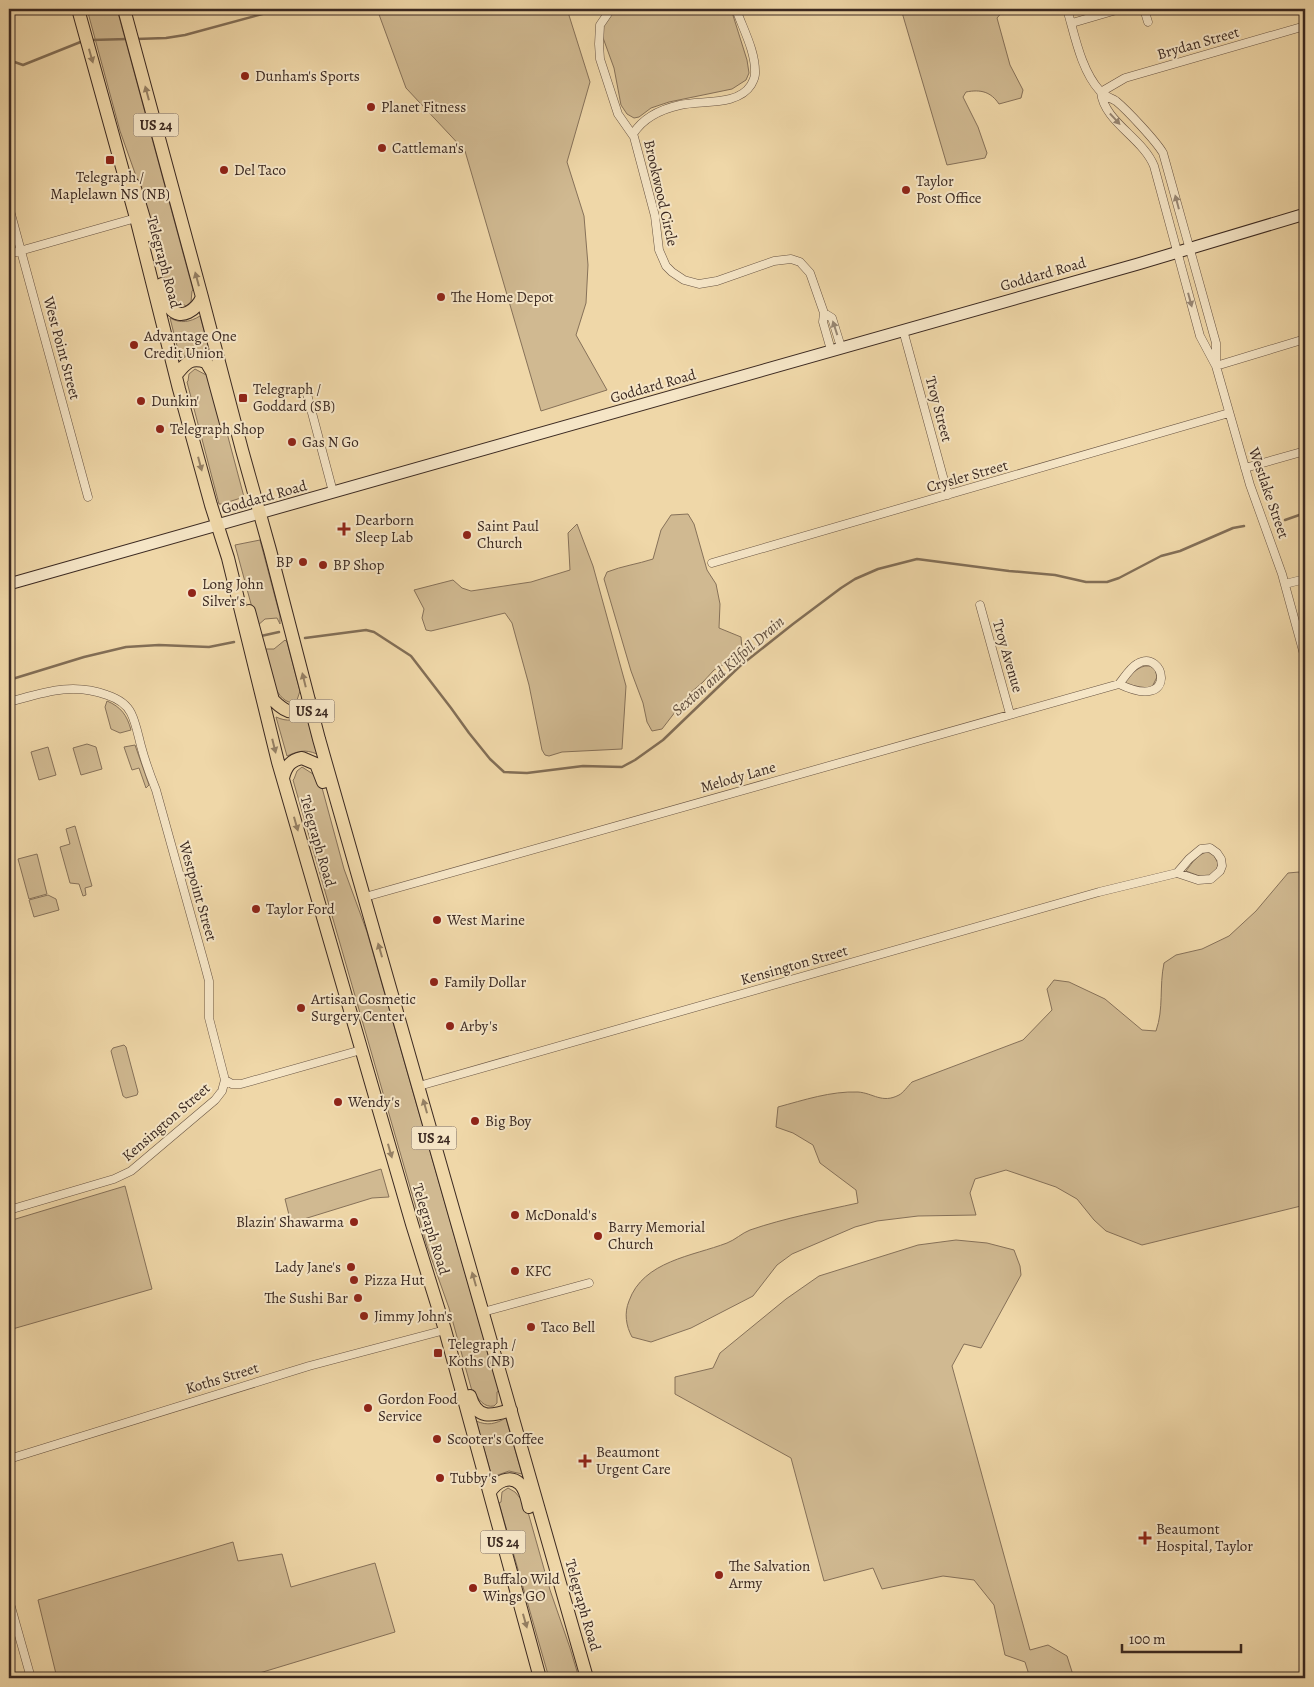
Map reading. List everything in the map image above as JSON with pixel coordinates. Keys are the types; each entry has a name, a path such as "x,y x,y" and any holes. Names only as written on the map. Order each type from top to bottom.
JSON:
{"main road":[{"name":"Telegraph Road","path":"78,9 225,551 283,778 361,1050 445,1330 540,1678"},
{"name":"Telegraph Road","path":"124,9 309,700 587,1678"},
{"path":"121,164 134,184 141,204 169,307 174,312 184,314 193,310 202,297"},
{"name":"Goddard Road","path":"9,584 1190,249 1305,214"},
{"path":"176,374 188,362 193,360 206,362 212,372 241,476 253,488"},
{"path":"225,551 235,558 273,700 282,709 289,712 304,706 309,700"},
{"path":"283,778 287,766 297,759 302,758 316,764 321,773 350,874 370,918"},
{"path":"424,1261 436,1279 472,1403 477,1411 487,1416 511,1410"},
{"path":"490,1492 497,1483 507,1480 519,1482 524,1489 552,1584 557,1597 568,1614"}],"street":[{"name":"Brookwood Circle","path":"611,9 600,25 598,44 600,59 618,114 633,134 655,216 659,250 666,266 684,280 699,284 717,281 774,261 791,259 797,261 807,268 824,313 823,322 836,349"},
{"name":"Brookwood Circle","path":"633,134 638,127 658,112 680,105 729,99 747,91 755,76 754,58 736,9"},
{"path":"1068,9 1080,54 1089,74 1101,92 1117,102 1163,153 1190,249"},
{"path":"1072,23 1120,9"},
{"path":"1144,9 1148,22"},
{"name":"Brydan Street","path":"1101,92 1125,78 1305,26"},
{"path":"1101,92 1102,103 1151,159 1178,252"},
{"name":"West Point Street","path":"9,207 88,497"},
{"path":"9,254 136,218"},
{"name":"Westlake Street","path":"1190,249 1216,343 1216,366"},
{"name":"Westlake Street","path":"1178,252 1200,336 1216,366 1245,468 1285,584 1305,658"},
{"name":"Troy Street","path":"903,330 948,495"},
{"path":"1216,366 1305,340"},
{"path":"307,394 333,492"},
{"name":"Crysler Street","path":"712,563 1229,413"},
{"path":"1245,468 1305,451"},
{"path":"1285,584 1305,579"},
{"name":"Troy Avenue","path":"980,605 1010,714"},
{"path":"1148,661 1154,663 1159,669 1161,680 1160,685 1156,689 1141,692 1133,691 1119,684 1138,664 1148,661"},
{"name":"Melody Lane","path":"365,897 1119,684"},
{"name":"Westpoint Street","path":"9,702 52,690 72,688 91,690 109,695 122,703 130,712 146,766 156,790 209,981 209,1018 225,1080"},
{"name":"Kensington Street","path":"419,1086 1099,892 1177,873 1198,880 1211,879 1220,871 1222,866 1221,859 1210,848 1201,849 1189,858 1177,873"},
{"name":"Kensington Street","path":"9,1210 131,1171 216,1100 222,1091 225,1080 232,1084 241,1084 361,1050"},
{"path":"484,1312 590,1283"},
{"name":"Koths Street","path":"9,1458 309,1366 445,1330"},
{"path":"9,1600 31,1678"},
{"path":"9,1635 18,1632"}],"shaded area":[{"path":"87,9 117,9 193,290 191,302 186,306 174,299 167,289 141,190 120,131"},
{"path":"377,9 567,9 590,82 567,162 584,216 588,265 586,303 576,335 607,390 541,411 465,151 406,88"},
{"path":"629,9 731,9 747,60 749,73 746,80 732,89 669,102 651,108 639,117 634,118 627,114 621,105 614,68 602,35 603,27 610,15"},
{"path":"901,9 1005,9 997,18 1010,65 1023,90 1021,98 999,104 989,94 981,91 966,92 963,97 978,127 987,153 985,158 947,165"},
{"path":"200,316 211,356 195,353 180,358 170,318 185,322"},
{"path":"195,369 208,376 215,388 244,497 222,504 219,504 187,382 189,374"},
{"path":"688,514 694,524 707,570 716,584 720,604 719,628 741,637 742,649 726,663 714,670 689,694 662,729 652,731 647,722 643,703 631,671 604,579 607,572 653,559 661,530 671,515"},
{"path":"577,524 593,566 626,686 622,749 562,752 549,756 545,755 542,750 529,685 512,623 505,613 431,631 426,630 422,618 424,609 414,590 453,580 462,588 471,591 531,582 570,570 568,533"},
{"path":"260,540 280,616 280,624 277,618 265,619 257,626 235,545"},
{"path":"285,640 300,691 297,700 293,703 286,701 280,696 272,680 263,646 266,649 274,649"},
{"path":"1145,666 1155,669 1157,677 1152,687 1142,689 1125,684 1125,681 1134,672"},
{"path":"107,701 123,712 131,730 120,733 111,729 105,707"},
{"path":"306,714 317,754 302,751 287,756 276,717 291,720"},
{"path":"87,744 96,747 102,769 81,775 73,748"},
{"path":"135,745 149,785 146,788 139,768 132,770 124,747"},
{"path":"48,747 56,775 39,780 31,752"},
{"path":"302,767 313,774 321,784 344,869 367,932 499,1391 497,1392 497,1403 494,1406 484,1404 472,1391 449,1308 427,1246 293,780 297,771"},
{"path":"75,826 92,886 85,888 86,895 83,896 79,884 70,883 60,847 70,844 66,829"},
{"path":"1208,852 1213,854 1218,863 1217,870 1209,877 1202,877 1186,871 1198,856"},
{"path":"37,854 47,894 29,899 18,859"},
{"path":"1299,872 1305,897 1305,1205 1142,1245 1106,1231 1094,1220 1077,1199 1056,1187 1006,1170 975,1179 970,1193 976,1215 918,1216 877,1221 855,1227 792,1254 777,1265 753,1296 691,1328 651,1342 632,1337 626,1319 629,1301 645,1277 657,1268 727,1243 750,1230 790,1218 858,1203 856,1190 820,1163 813,1145 793,1133 776,1127 778,1107 818,1096 848,1092 858,1092 883,1098 893,1097 901,1094 912,1082 1023,1040 1052,1010 1047,989 1054,980 1069,982 1105,999 1142,1030 1156,1031 1160,1014 1164,963 1176,955 1202,949 1229,936 1256,911 1288,873"},
{"path":"48,895 56,899 59,910 34,917 29,900"},
{"path":"124,1045 138,1092 137,1095 126,1098 123,1096 111,1051 113,1048"},
{"path":"381,1169 389,1197 372,1198 291,1223 285,1199"},
{"path":"125,1186 152,1289 9,1330 9,1221"},
{"path":"956,1240 987,1243 1014,1250 1020,1266 1021,1275 981,1348 964,1344 952,1366 1030,1650 1048,1645 1067,1656 1074,1678 1030,1678 1025,1662 1005,1655 994,1605 974,1580 943,1576 882,1589 873,1568 824,1581 791,1458 675,1394 675,1377 713,1368 720,1353 786,1299 819,1276 918,1245"},
{"path":"506,1418 522,1474 509,1471 492,1477 476,1421 491,1424"},
{"path":"508,1488 515,1492 526,1505 550,1590 579,1678 549,1678 499,1503 501,1502 502,1492"},
{"path":"233,1542 238,1561 282,1554 291,1587 375,1563 395,1632 243,1678 57,1678 38,1600"}],"waterway":[{"path":"136,39 185,35 281,9"},
{"path":"91,40 128,39"},
{"path":"9,60 23,65 83,41"},
{"name":"Sexton and Kilfoil Drain","path":"1285,520 1305,513"},
{"name":"Sexton and Kilfoil Drain","path":"305,638 366,630 374,632 411,656 469,733 490,759 504,772 527,773 583,766 622,767 663,740 740,666 793,624 841,588 855,579 878,569 917,559 1055,575 1086,582 1107,582 1119,578 1161,556 1180,551 1233,528 1244,526"},
{"name":"Sexton and Kilfoil Drain","path":"261,636 279,632"},
{"name":"Sexton and Kilfoil Drain","path":"9,680 84,657 126,647 159,645 209,647 234,642"}],"place":[{"name":"Dunham's Sports","path":"245,76"},
{"name":"Planet Fitness","path":"371,107"},
{"name":"Cattleman's","path":"382,148"},
{"name":"Telegraph / Maplelawn NS (NB)","path":"110,160"},
{"name":"Del Taco","path":"224,170"},
{"name":"Taylor Post Office","path":"906,190"},
{"name":"The Home Depot","path":"441,297"},
{"name":"Advantage One Credit Union","path":"134,345"},
{"name":"Telegraph / Goddard (SB)","path":"243,398"},
{"name":"Dunkin'","path":"141,401"},
{"name":"Telegraph Shop","path":"160,429"},
{"name":"Gas N Go","path":"292,442"},
{"name":"Dearborn Sleep Lab","path":"344,529"},
{"name":"Saint Paul Church","path":"467,535"},
{"name":"BP","path":"303,562"},
{"name":"BP Shop","path":"323,565"},
{"name":"Long John Silver's","path":"192,593"},
{"name":"Taylor Ford","path":"256,909"},
{"name":"West Marine","path":"437,920"},
{"name":"Family Dollar","path":"434,982"},
{"name":"Artisan Cosmetic Surgery Center","path":"301,1008"},
{"name":"Arby's","path":"450,1026"},
{"name":"Wendy's","path":"338,1102"},
{"name":"Big Boy","path":"475,1121"},
{"name":"McDonald's","path":"515,1215"},
{"name":"Blazin' Shawarma","path":"354,1222"},
{"name":"Barry Memorial Church","path":"598,1236"},
{"name":"Lady Jane's","path":"351,1267"},
{"name":"KFC","path":"515,1271"},
{"name":"Pizza Hut","path":"354,1280"},
{"name":"The Sushi Bar","path":"358,1298"},
{"name":"Jimmy John's","path":"364,1316"},
{"name":"Taco Bell","path":"531,1327"},
{"name":"Telegraph / Koths (NB)","path":"438,1353"},
{"name":"Gordon Food Service","path":"368,1408"},
{"name":"Scooter's Coffee","path":"437,1439"},
{"name":"Beaumont Urgent Care","path":"585,1461"},
{"name":"Tubby's","path":"440,1478"},
{"name":"Beaumont Hospital, Taylor","path":"1145,1538"},
{"name":"The Salvation Army","path":"719,1575"},
{"name":"Buffalo Wild Wings GO","path":"473,1588"}]}
